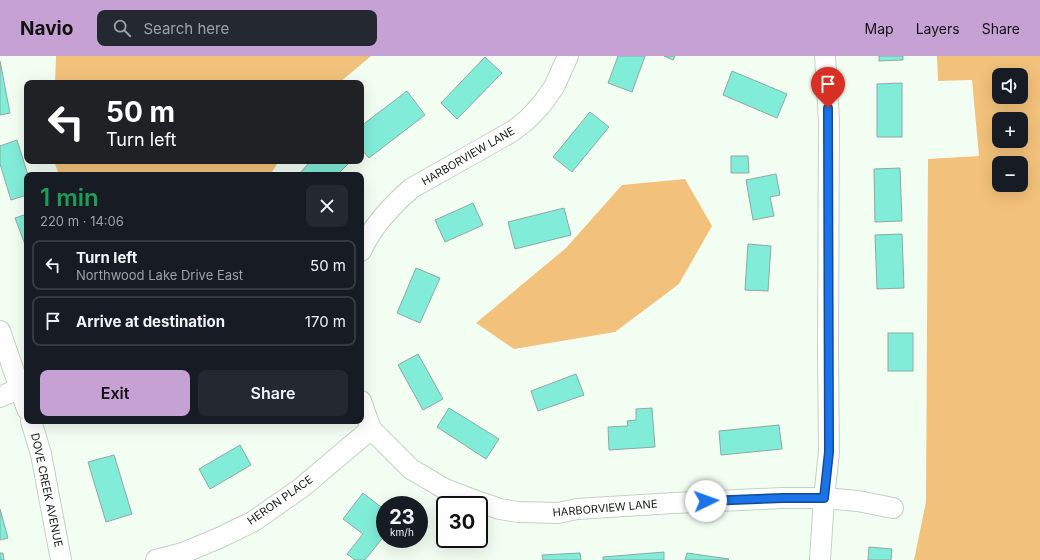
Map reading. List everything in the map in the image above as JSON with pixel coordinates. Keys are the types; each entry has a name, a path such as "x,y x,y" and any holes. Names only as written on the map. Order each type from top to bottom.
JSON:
{"street":[{"name":"HARBORVIEW LANE","path":"364,245 385,214 412,188 513,131 528,119 554,88 568,56"},
{"path":"820,560 829,452 829,121 825,56"},
{"path":"0,331 24,400"},
{"path":"0,397 20,388"},
{"name":"HARBORVIEW LANE","path":"364,409 371,429 411,469 445,489 500,509 519,512 558,513 577,509 682,502 783,498 824,498 858,501 893,508"},
{"name":"DOVE CREEK AVENUE","path":"32,424 41,454 61,560"},
{"name":"HERON PLACE","path":"156,560 183,553 254,521 301,488 371,429"}],"shaded area":[{"path":"56,56 371,56 343,80 55,80"},
{"path":"937,56 1040,56 1040,560 914,560 926,502 928,159 979,156 972,80 938,81"},
{"path":"55,164 277,164 272,172 58,172"},
{"path":"685,179 712,226 679,284 615,332 514,349 476,323 566,248 622,185"}],"building":[{"path":"618,56 645,56 632,92 608,83"},
{"path":"664,56 675,56 673,60"},
{"path":"879,56 903,56 903,60 879,61"},
{"path":"485,57 502,73 457,119 441,103"},
{"path":"0,61 10,113 0,115"},
{"path":"732,71 787,94 777,118 723,95"},
{"path":"902,83 902,137 877,137 877,84"},
{"path":"407,91 425,115 369,158 364,152 364,124"},
{"path":"590,112 609,127 572,172 553,157"},
{"path":"17,140 27,172 24,172 24,196 11,200 0,164 0,146"},
{"path":"731,156 748,156 749,173 731,173"},
{"path":"308,164 348,164 340,172 301,172"},
{"path":"900,168 902,221 875,222 874,169"},
{"path":"776,174 780,195 770,197 774,216 753,220 746,180"},
{"path":"473,203 483,225 445,242 435,220"},
{"path":"564,208 571,235 515,249 508,222"},
{"path":"24,215 24,242 15,218"},
{"path":"902,234 904,288 877,289 875,235"},
{"path":"748,244 771,246 768,291 745,290"},
{"path":"416,268 440,278 420,323 397,313"},
{"path":"888,333 913,333 913,371 888,371"},
{"path":"418,354 443,399 423,410 398,365"},
{"path":"576,374 584,395 538,411 531,391"},
{"path":"449,408 499,439 486,459 437,427"},
{"path":"652,408 655,447 609,450 608,427 628,426 627,421 636,420 636,409"},
{"path":"779,425 782,449 721,455 719,431"},
{"path":"240,445 251,465 210,489 199,469"},
{"path":"114,455 132,514 106,522 88,462"},
{"path":"363,493 376,503 376,546 365,560 355,560 347,554 363,534 343,519"},
{"path":"0,509 8,538 0,540"},
{"path":"869,547 892,549 891,560 868,560"},
{"path":"664,552 664,560 603,560 603,557"},
{"path":"0,553 3,553 4,560 0,560"},
{"path":"580,553 581,560 543,560 542,555"},
{"path":"687,553 729,559 685,560"}],"route":[{"path":"706,501 824,498 829,452 828,108"}]}
